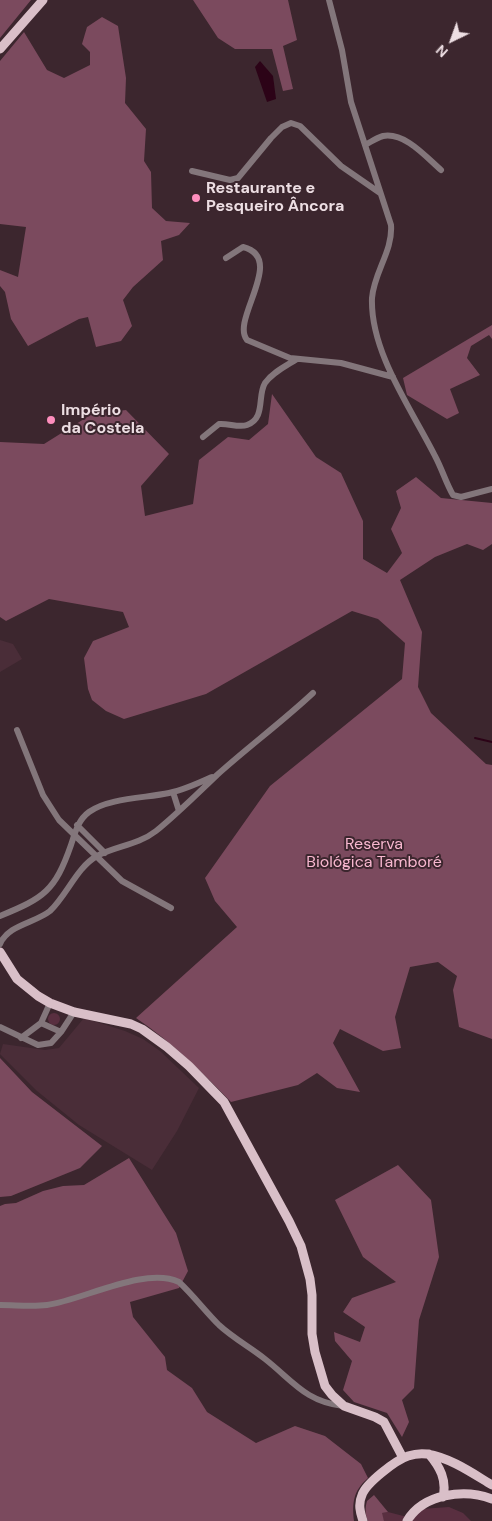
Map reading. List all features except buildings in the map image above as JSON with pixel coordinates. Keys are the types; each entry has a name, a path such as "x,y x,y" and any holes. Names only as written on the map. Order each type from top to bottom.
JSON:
{"main road":[{"path":"0,49 43,0"},
{"path":"0,952 17,980 38,996 50,1003 74,1012 130,1024 142,1029 189,1066 224,1102 289,1221 300,1246 310,1279 312,1334 320,1372 326,1386 332,1395 344,1406 384,1422 403,1458"},
{"path":"363,1521 360,1510 362,1493 375,1479 403,1458 416,1454 429,1454 439,1458 465,1469 492,1485"},
{"path":"429,1454 440,1469 445,1481 443,1497"},
{"path":"407,1521 422,1504 443,1497 473,1494 492,1499"}],"street":[{"path":"330,0 342,50 348,89 380,194 390,219 389,245 373,289 373,317 384,357 436,457 453,495 462,497 492,489"},
{"path":"192,171 230,180 238,178 277,133 287,124 291,123 300,126 341,166 380,194"},
{"path":"365,145 381,136 398,137 441,170"},
{"path":"226,258 243,247 250,250 259,262 259,276 244,322 244,337 285,357 297,360 340,363 393,377"},
{"path":"203,437 220,424 242,426 253,421 260,410 264,384 276,372 297,360"},
{"path":"0,944 9,933 48,912 63,897 84,867 97,856 142,840 157,830 218,774 294,712 312,694"},
{"path":"17,730 43,795 59,820 122,881 171,908"},
{"path":"0,916 27,905 50,889 65,863 78,825 87,813 104,804 173,792 218,774"},
{"path":"173,792 179,811"},
{"path":"78,825 105,853"},
{"path":"21,1038 41,1022 50,1003"},
{"path":"0,1027 38,1045 45,1045 54,1041 74,1012"},
{"path":"41,1022 61,1032"},
{"path":"0,1305 47,1305 118,1284 162,1277 170,1278 183,1286 231,1336 264,1359 305,1394 328,1405 344,1406"}],"shaded area":[{"path":"260,61 273,76 276,99 267,102 255,67"},
{"path":"0,640 13,644 22,659 0,672"},
{"path":"52,1013 56,1013 60,1019 56,1025 52,1025 48,1021 48,1017"},
{"path":"84,1018 125,1031 143,1039 160,1051 199,1088 177,1131 152,1170 79,1125 37,1091 0,1054 3,1044 45,1050 59,1048"},
{"path":"449,1507 463,1513 471,1521 384,1521 381,1513 388,1512 411,1518 421,1509"}],"green space":[{"path":"0,0 31,0 0,38"},
{"path":"193,0 288,0 297,40 283,46 293,89 283,91 272,49 235,49 218,38"},
{"path":"102,17 118,26 126,78 125,103 146,129 144,161 151,172 152,208 166,221 190,223 179,235 161,241 163,260 133,287 123,300 132,326 121,341 96,347 88,317 79,319 28,346 11,319 5,292 0,286 0,270 18,277 26,227 0,224 0,61 24,32 47,70 64,78 90,65 90,52 82,44 87,27"},
{"path":"492,325 492,339 489,335 471,346 467,358 480,375 450,389 459,413 447,419 407,395 403,378"},
{"name":"Reserva Biológica Tamboré","path":"272,394 316,457 341,473 363,521 363,559 387,573 402,553 391,529 401,508 396,491 416,477 441,498 492,503 492,544 483,550 467,544 435,557 400,580 422,632 418,687 431,713 486,764 492,765 492,1039 459,1027 453,990 457,976 438,962 410,967 395,1017 401,1048 383,1051 340,1029 333,1043 360,1092 337,1088 317,1073 298,1085 231,1102 186,1057 136,1018 237,927 215,901 205,878 270,786 402,679 405,643 378,619 352,611 206,694 124,719 106,711 92,700 88,689 84,658 93,641 129,627 123,612 49,599 6,621 0,617 0,442 44,444 92,414 126,410 169,454 141,486 145,516 193,504 199,460 228,437 249,440 268,424"},
{"path":"0,1058 32,1092 102,1146 80,1168 11,1196 0,1197"},
{"path":"129,1158 176,1233 188,1271 179,1288 130,1302 133,1317 165,1357 167,1370 192,1388 207,1412 256,1443 295,1426 325,1436 361,1464 368,1478 356,1493 353,1509 354,1521 0,1521 0,1206 16,1203 43,1191 63,1186 84,1185"},
{"path":"398,1165 431,1200 439,1257 419,1320 414,1388 402,1400 409,1422 402,1437 387,1413 354,1402 343,1390 352,1361 335,1341 334,1332 360,1342 365,1327 343,1312 352,1298 396,1282 363,1257 335,1200"},
{"path":"374,1495 388,1512 382,1513 384,1521 368,1521 366,1504"}],"waterway":[{"path":"475,738 492,742"}],"place":[{"name":"Restaurante e Pesqueiro Âncora","path":"196,198"},
{"name":"Império da Costela","path":"51,420"}]}
